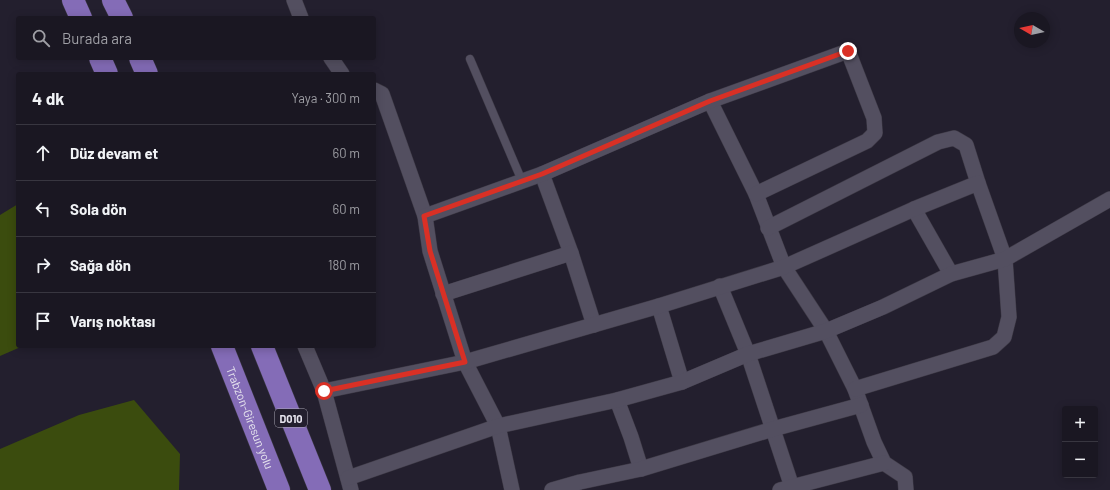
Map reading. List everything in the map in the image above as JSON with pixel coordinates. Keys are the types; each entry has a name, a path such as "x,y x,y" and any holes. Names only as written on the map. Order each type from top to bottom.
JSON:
{"highway":[{"path":"73,0 80,16"},
{"path":"113,0 121,16"},
{"path":"101,60 106,72"},
{"path":"141,60 146,72"},
{"name":"Trabzon-Giresun yolu","path":"223,348 279,490"},
{"name":"D010","path":"263,348 320,490"}],"street":[{"path":"294,0 300,16"},
{"path":"424,216 542,174 710,101 848,51 874,118 875,133 867,141 756,194"},
{"path":"332,60 341,72"},
{"path":"376,91 382,94 424,216 430,251 465,362 498,426 512,490"},
{"path":"710,101 756,194 784,267 826,331 855,389 874,442 884,463 905,477 906,490"},
{"path":"768,228 938,142 954,138 966,145 1005,259 1009,317 1004,337 993,347 855,389"},
{"path":"542,174 571,253 594,325"},
{"path":"324,391 465,362 659,306 784,267 914,209 978,183"},
{"path":"307,348 324,391 350,484 498,426 617,400 682,382 748,354 826,331 882,307 950,274 1005,259 1110,199"},
{"path":"914,209 950,274"},
{"path":"443,294 571,253"},
{"path":"720,286 748,354 773,429 789,489 884,463"},
{"path":"659,306 682,382"},
{"path":"617,400 641,469"},
{"path":"552,490 580,482 641,469 773,429 862,405"}],"lane":[{"path":"470,58 522,181"}],"shaded area":[{"path":"16,205 16,348 18,348 0,356 0,215"},
{"path":"134,400 180,454 179,490 0,490 0,449 79,415"}],"route":[{"path":"324,391 465,362 430,251 424,216 542,174 710,101 848,51"}]}
